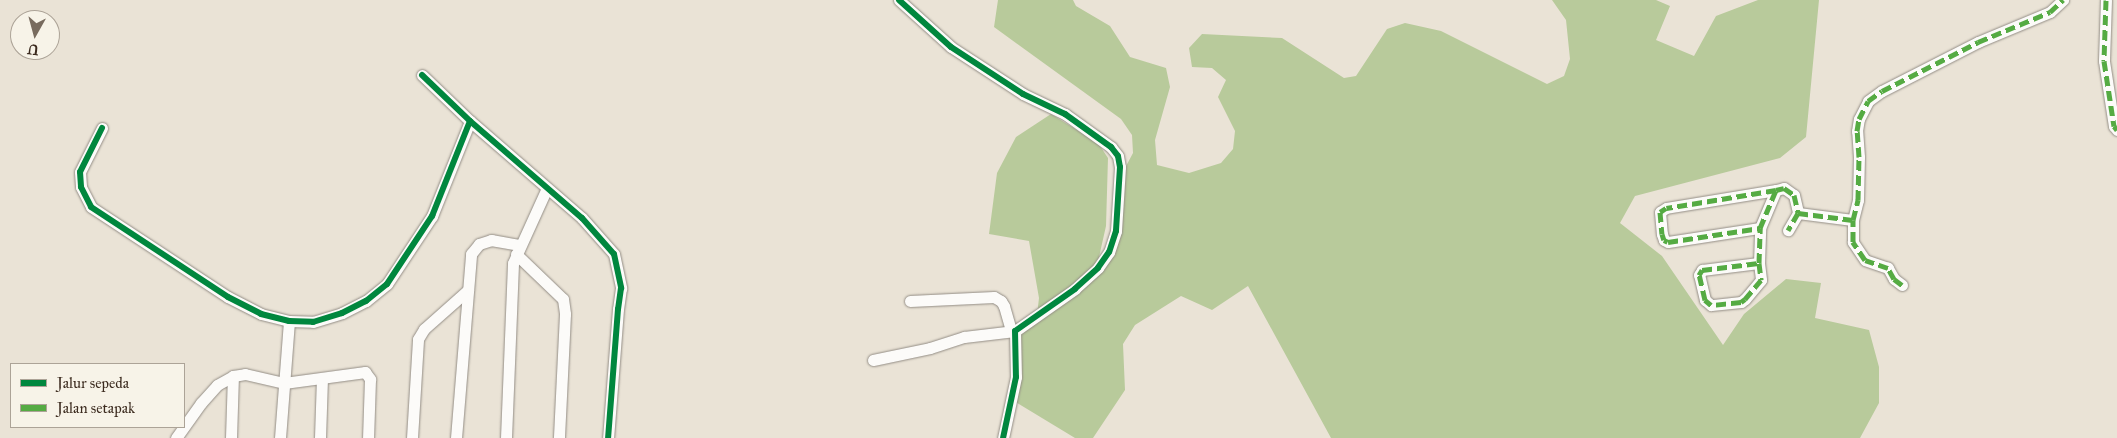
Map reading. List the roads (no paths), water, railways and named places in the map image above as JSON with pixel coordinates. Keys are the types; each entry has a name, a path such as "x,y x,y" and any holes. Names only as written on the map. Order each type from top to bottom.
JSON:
{"street":[{"path":"873,360 930,348 964,337 1013,331 1075,289 1098,268 1109,252 1116,231 1120,167 1118,156 1111,147 1065,114 1023,94 951,47 899,0"},
{"path":"1902,285 1894,279 1888,268 1866,260 1853,242 1853,220 1858,200 1859,157 1857,131 1859,120 1868,101 1882,91 1978,42 2050,12 2063,0"},
{"path":"2106,0 2104,62 2114,126 2117,130"},
{"path":"422,75 470,121 603,239 614,254 621,288 608,438"},
{"path":"102,128 80,172 81,186 91,207 228,297 261,314 289,321 313,322 342,313 366,301 387,284 432,216 470,121"},
{"path":"506,438 513,263 547,188"},
{"path":"1760,228 1668,242 1664,240 1662,234 1660,212 1666,208 1784,188 1791,192 1798,213 1788,230"},
{"path":"1759,263 1702,270 1699,275 1705,300 1711,305 1741,302 1762,280 1759,263 1760,228 1776,190"},
{"path":"1798,213 1853,220"},
{"path":"456,438 471,254 480,244 491,240 518,250 563,299 565,314 559,438"},
{"path":"412,438 418,339 424,329 468,290"},
{"path":"910,301 994,297 1001,300 1013,331 1016,377 1003,438"},
{"path":"280,438 289,321"},
{"path":"185,425 217,385 233,376 255,376 284,384 365,372 368,374 368,438"},
{"path":"231,438 233,376"},
{"path":"320,438 322,379"}]}
